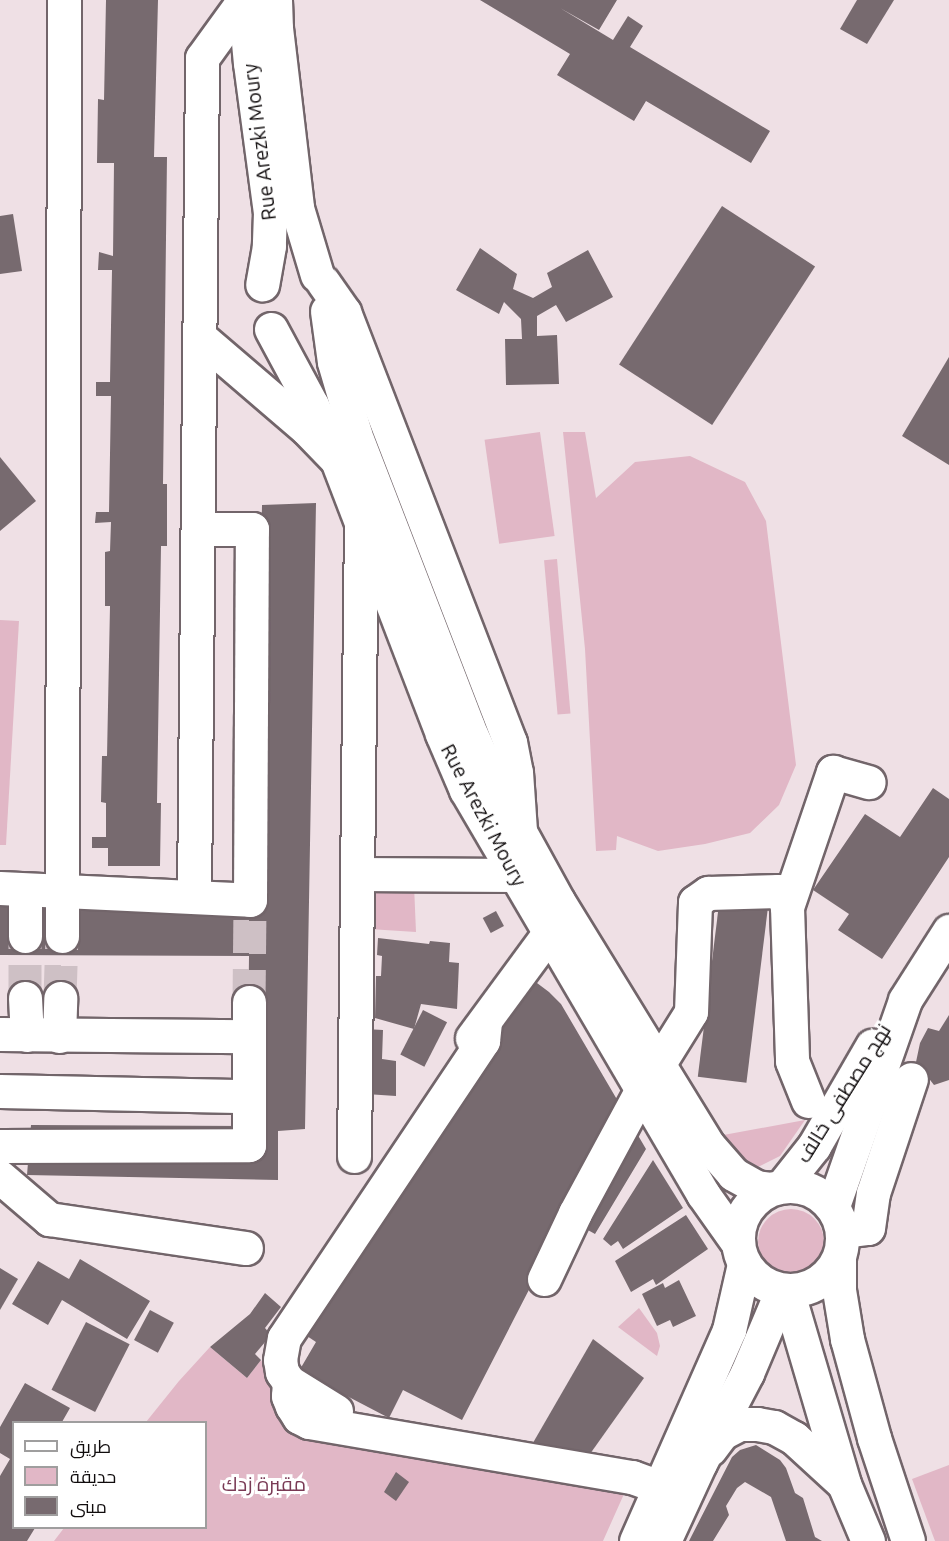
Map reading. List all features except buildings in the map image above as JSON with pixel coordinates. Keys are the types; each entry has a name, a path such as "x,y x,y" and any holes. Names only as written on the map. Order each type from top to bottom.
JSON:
{"main road":[{"path":"62,936 64,0"},
{"path":"194,897 202,58 244,0"},
{"name":"Rue Arezki Moury","path":"244,0 270,212 269,246 262,284"},
{"name":"Rue Arezki Moury","path":"275,0 276,28 297,208 322,289 334,362 361,451 467,725 492,781 558,901 650,1078 703,1194 741,1253"},
{"path":"287,267 308,269 322,289 314,330 304,335 281,335 264,322 257,303 262,284 268,276 287,267"},
{"name":"Rue Arezki Moury","path":"271,329 312,405 337,460 454,763 514,874 549,933 650,1078 723,1165 745,1182 776,1187"},
{"path":"201,338 307,429 337,460"},
{"path":"354,1156 361,524"},
{"path":"25,936 13,889 250,900 252,529 198,529"},
{"path":"808,1101 792,1061 788,907 833,772 869,782"},
{"path":"357,874 514,874"},
{"path":"544,1280 575,1213 650,1078 692,1012 695,902 708,893 771,890 778,891 784,897 788,907"},
{"path":"741,1253 754,1276 784,1290 800,1289 823,1278 904,1000 949,931"},
{"path":"440,1081 549,933"},
{"path":"25,998 13,1035 248,1036"},
{"path":"59,1036 60,999"},
{"name":"نهج مصطفى خالف","path":"776,1187 814,1146 875,1041 904,1000"},
{"path":"0,1146 249,1145 249,1002"},
{"path":"336,1411 289,1382 282,1372 280,1360 284,1338 483,1041 485,1021"},
{"path":"838,1232 868,1228 873,1193 910,1079"},
{"path":"0,1091 248,1096"},
{"path":"0,1177 49,1219 246,1248"},
{"path":"636,1541 729,1330 741,1253 739,1226 745,1210 756,1198 776,1187 811,1189 838,1232 839,1290 847,1339 874,1438 908,1541"},
{"path":"664,1541 700,1463 751,1364 784,1290"},
{"path":"784,1290 844,1484 868,1541"},
{"path":"289,1382 288,1396 292,1406 299,1417 309,1422 626,1476 660,1487"},
{"path":"700,1463 722,1433 740,1424 758,1424 774,1427 794,1438 844,1484"}],"green space":[{"path":"540,432 555,536 499,544 485,440"},
{"path":"563,432 585,432 596,498 635,462 690,456 745,482 766,521 796,765 779,805 750,833 705,844 658,851 617,836 616,850 596,851 585,649"},
{"path":"557,559 571,713 558,715 544,560"},
{"path":"0,620 19,621 6,845 0,845"},
{"path":"414,885 416,932 369,929 373,898 381,888"},
{"path":"805,1120 780,1156 758,1167 747,1165 718,1136"},
{"path":"791,1209 803,1212 814,1219 821,1230 824,1242 821,1254 814,1265 803,1272 791,1275 779,1272 768,1265 761,1254 758,1242 761,1230 768,1219 779,1212"},
{"path":"639,1308 657,1333 660,1346 657,1356 618,1327"},
{"name":"مقبرة زدك","path":"210,1347 247,1378 261,1360 287,1408 628,1485 603,1541 54,1541 63,1529 207,1529 207,1421 147,1421"},
{"path":"949,1465 949,1541 935,1541 912,1479"}],"tunnel":[{"path":"249,1002 250,900"},
{"path":"25,936 25,998"},
{"path":"60,998 62,936"}]}
